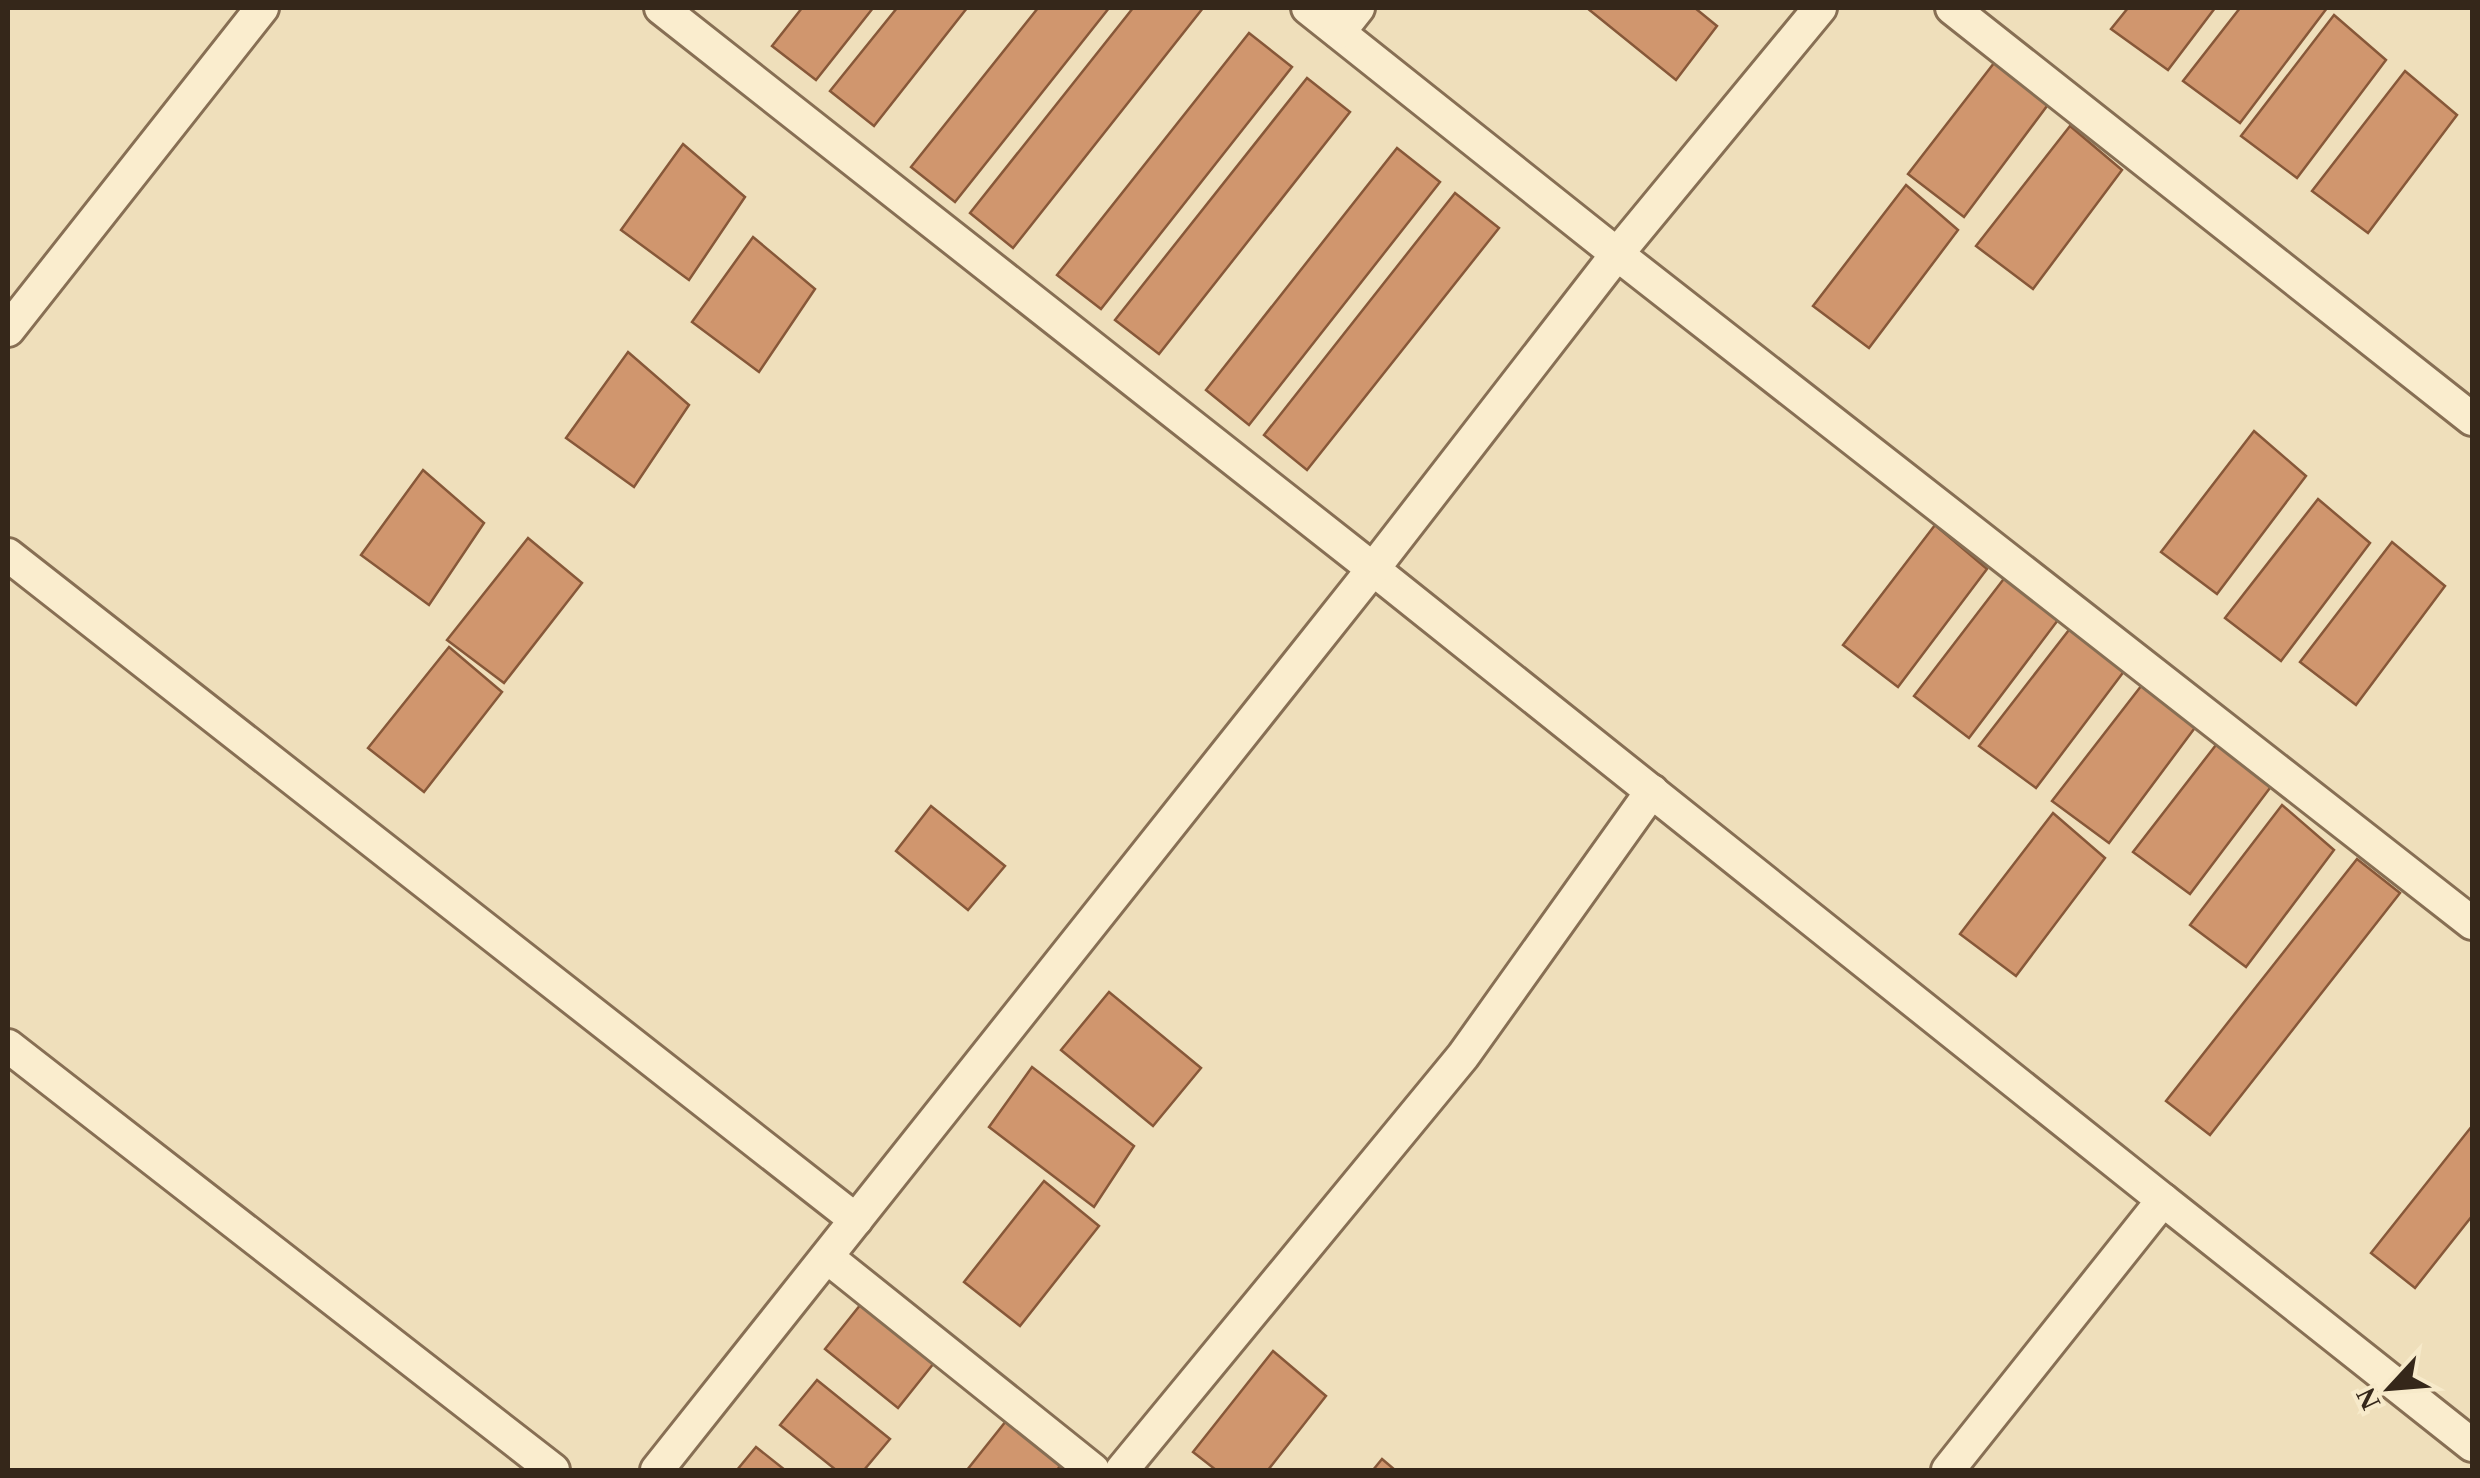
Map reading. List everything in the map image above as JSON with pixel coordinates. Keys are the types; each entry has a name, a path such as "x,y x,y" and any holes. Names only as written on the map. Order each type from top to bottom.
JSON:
{"street":[{"path":"8,330 262,8"},
{"path":"661,8 1373,569 2472,1445"},
{"path":"1308,8 1349,20 1617,254 2472,923"},
{"path":"657,1470 1373,569 1617,254 1820,8"},
{"path":"1952,8 2472,419"},
{"path":"8,555 856,1220"},
{"path":"1122,1470 1462,1056 1652,791"},
{"path":"8,1046 553,1470"},
{"path":"1948,1470 2163,1200"},
{"path":"827,1257 1093,1470"}],"building":[{"path":"802,8 873,8 816,80 772,46"},
{"path":"897,8 967,8 874,126 830,91"},
{"path":"1038,8 1109,8 955,202 911,167"},
{"path":"1133,8 1203,8 1013,248 970,213"},
{"path":"1587,8 1695,8 1717,26 1676,80"},
{"path":"2128,8 2215,8 2168,70 2111,29"},
{"path":"2240,8 2327,8 2240,123 2183,81"},
{"path":"2334,15 2386,60 2297,178 2241,136"},
{"path":"1249,33 1292,67 1101,309 1057,275"},
{"path":"2001,54 2053,98 1964,217 1908,174"},
{"path":"2405,71 2457,115 2368,233 2312,191"},
{"path":"1307,78 1350,112 1159,354 1115,320"},
{"path":"2070,126 2122,170 2033,289 1976,246"},
{"path":"683,144 745,197 689,280 621,230"},
{"path":"1397,148 1440,182 1249,425 1206,390"},
{"path":"1906,185 1958,230 1869,348 1813,306"},
{"path":"1455,193 1499,228 1307,470 1264,435"},
{"path":"753,237 815,289 759,372 692,322"},
{"path":"628,352 689,405 634,487 566,438"},
{"path":"2254,431 2306,476 2217,594 2161,552"},
{"path":"423,470 484,523 429,605 361,555"},
{"path":"2318,499 2370,543 2281,661 2225,618"},
{"path":"1935,525 1987,569 1898,687 1843,645"},
{"path":"528,538 582,583 504,683 447,640"},
{"path":"2392,542 2445,586 2356,705 2300,662"},
{"path":"2006,576 2058,620 1969,738 1914,696"},
{"path":"2072,626 2125,670 2036,788 1979,746"},
{"path":"449,647 502,692 424,792 368,748"},
{"path":"2145,681 2197,725 2109,843 2052,801"},
{"path":"2226,732 2279,776 2190,894 2133,852"},
{"path":"2282,805 2334,850 2246,967 2190,925"},
{"path":"931,806 1005,866 968,910 896,851"},
{"path":"2053,813 2105,858 2016,976 1960,934"},
{"path":"2357,859 2400,893 2210,1135 2166,1101"},
{"path":"1109,992 1201,1068 1153,1126 1061,1050"},
{"path":"1032,1067 1134,1146 1094,1207 989,1127"},
{"path":"2472,1126 2472,1216 2415,1288 2371,1253"},
{"path":"1044,1181 1099,1226 1020,1326 964,1282"},
{"path":"861,1304 934,1363 898,1408 825,1349"},
{"path":"1273,1351 1326,1396 1268,1470 1216,1470 1193,1452"},
{"path":"817,1380 890,1439 864,1470 836,1470 780,1425"},
{"path":"1010,1416 1064,1461 1057,1470 967,1470"},
{"path":"756,1447 785,1470 737,1470"},
{"path":"1382,1459 1395,1470 1373,1470"}]}
